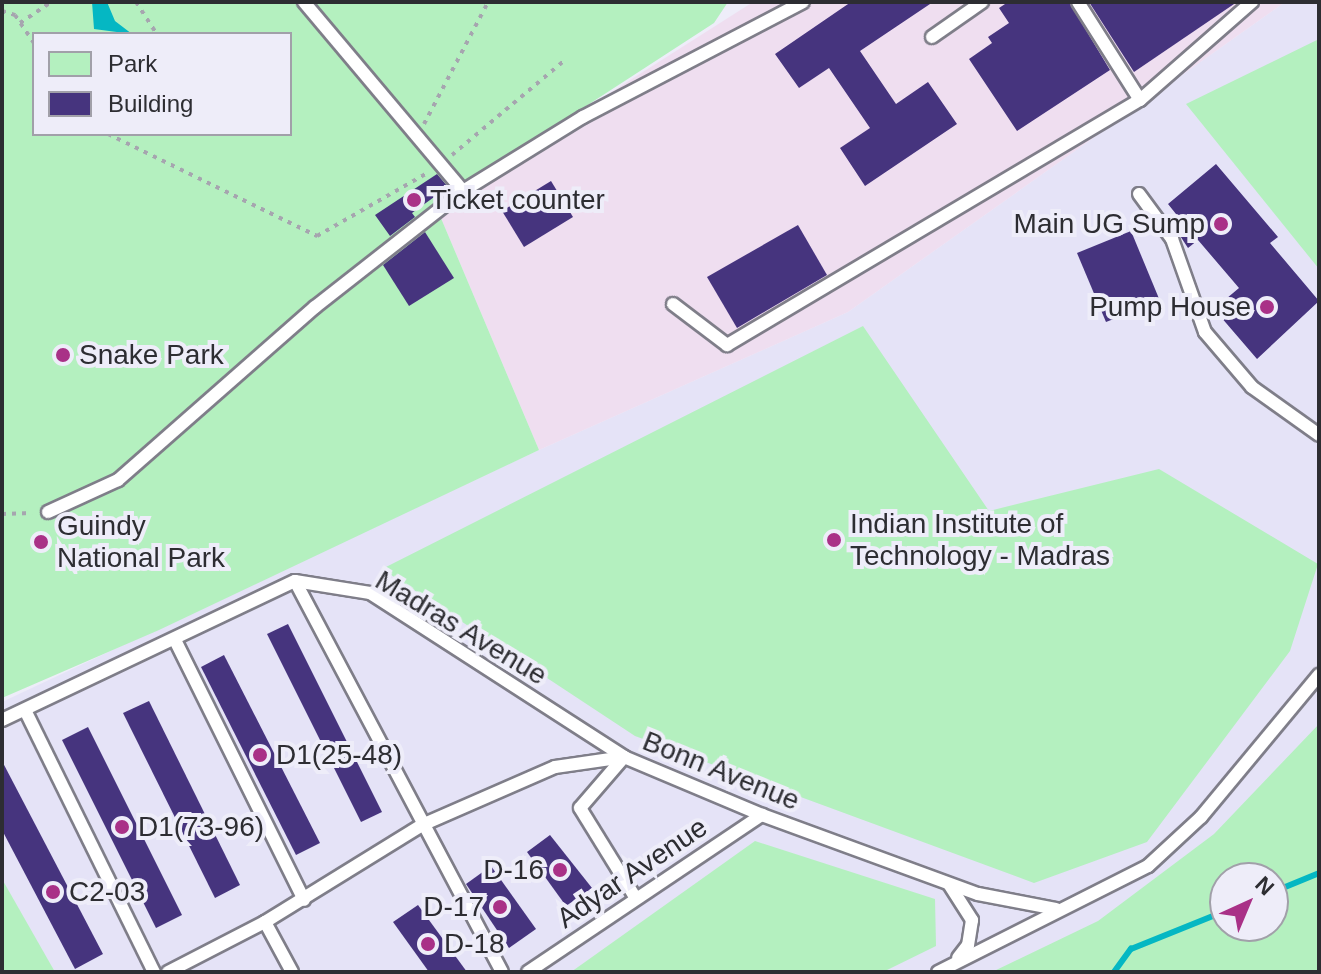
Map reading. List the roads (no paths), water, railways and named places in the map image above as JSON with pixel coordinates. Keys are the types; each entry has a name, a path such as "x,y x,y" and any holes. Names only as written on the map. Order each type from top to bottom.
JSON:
{"lane":[{"path":"304,2 463,191"},
{"path":"48,512 118,480 315,307 463,191 583,117 803,2"},
{"path":"932,37 982,2"},
{"path":"1078,2 1140,100"},
{"path":"673,304 727,345 1140,100 1252,2"},
{"path":"1139,194 1172,239 1205,332 1252,387 1319,435"},
{"path":"2,720 295,581 502,972"},
{"name":"Madras Avenue","path":"295,581 370,593 624,757"},
{"path":"175,640 304,900"},
{"path":"938,972 1056,909 1080,905 1148,866 1201,817 1319,675"},
{"path":"25,710 154,972"},
{"path":"624,757 580,808 635,897"},
{"name":"Bonn Avenue","path":"168,972 304,900 422,825 555,767 624,757 762,815 947,882 1056,909"},
{"name":"Adyar Avenue","path":"528,972 635,897 762,815"},
{"path":"947,882 972,920 968,945 952,965"},
{"path":"265,922 292,972"}],"water":[{"path":"92,2 107,2 115,21 129,32 117,32 94,29"}],"waterway":[{"path":"1289,885 1319,873"},
{"path":"1114,972 1131,949 1209,917"}],"place":[{"name":"Ticket counter","path":"414,200"},
{"name":"Main UG Sump","path":"1221,224"},
{"name":"Pump House","path":"1267,307"},
{"name":"Snake Park","path":"63,355"},
{"name":"Indian Institute of Technology - Madras","path":"834,540"},
{"name":"Guindy National Park","path":"41,542"},
{"name":"D1(25-48)","path":"260,755"},
{"name":"D1(73-96)","path":"122,827"},
{"name":"D-16","path":"560,870"},
{"name":"C2-03","path":"53,892"},
{"name":"D-17","path":"500,907"},
{"name":"D-18","path":"428,944"}]}
